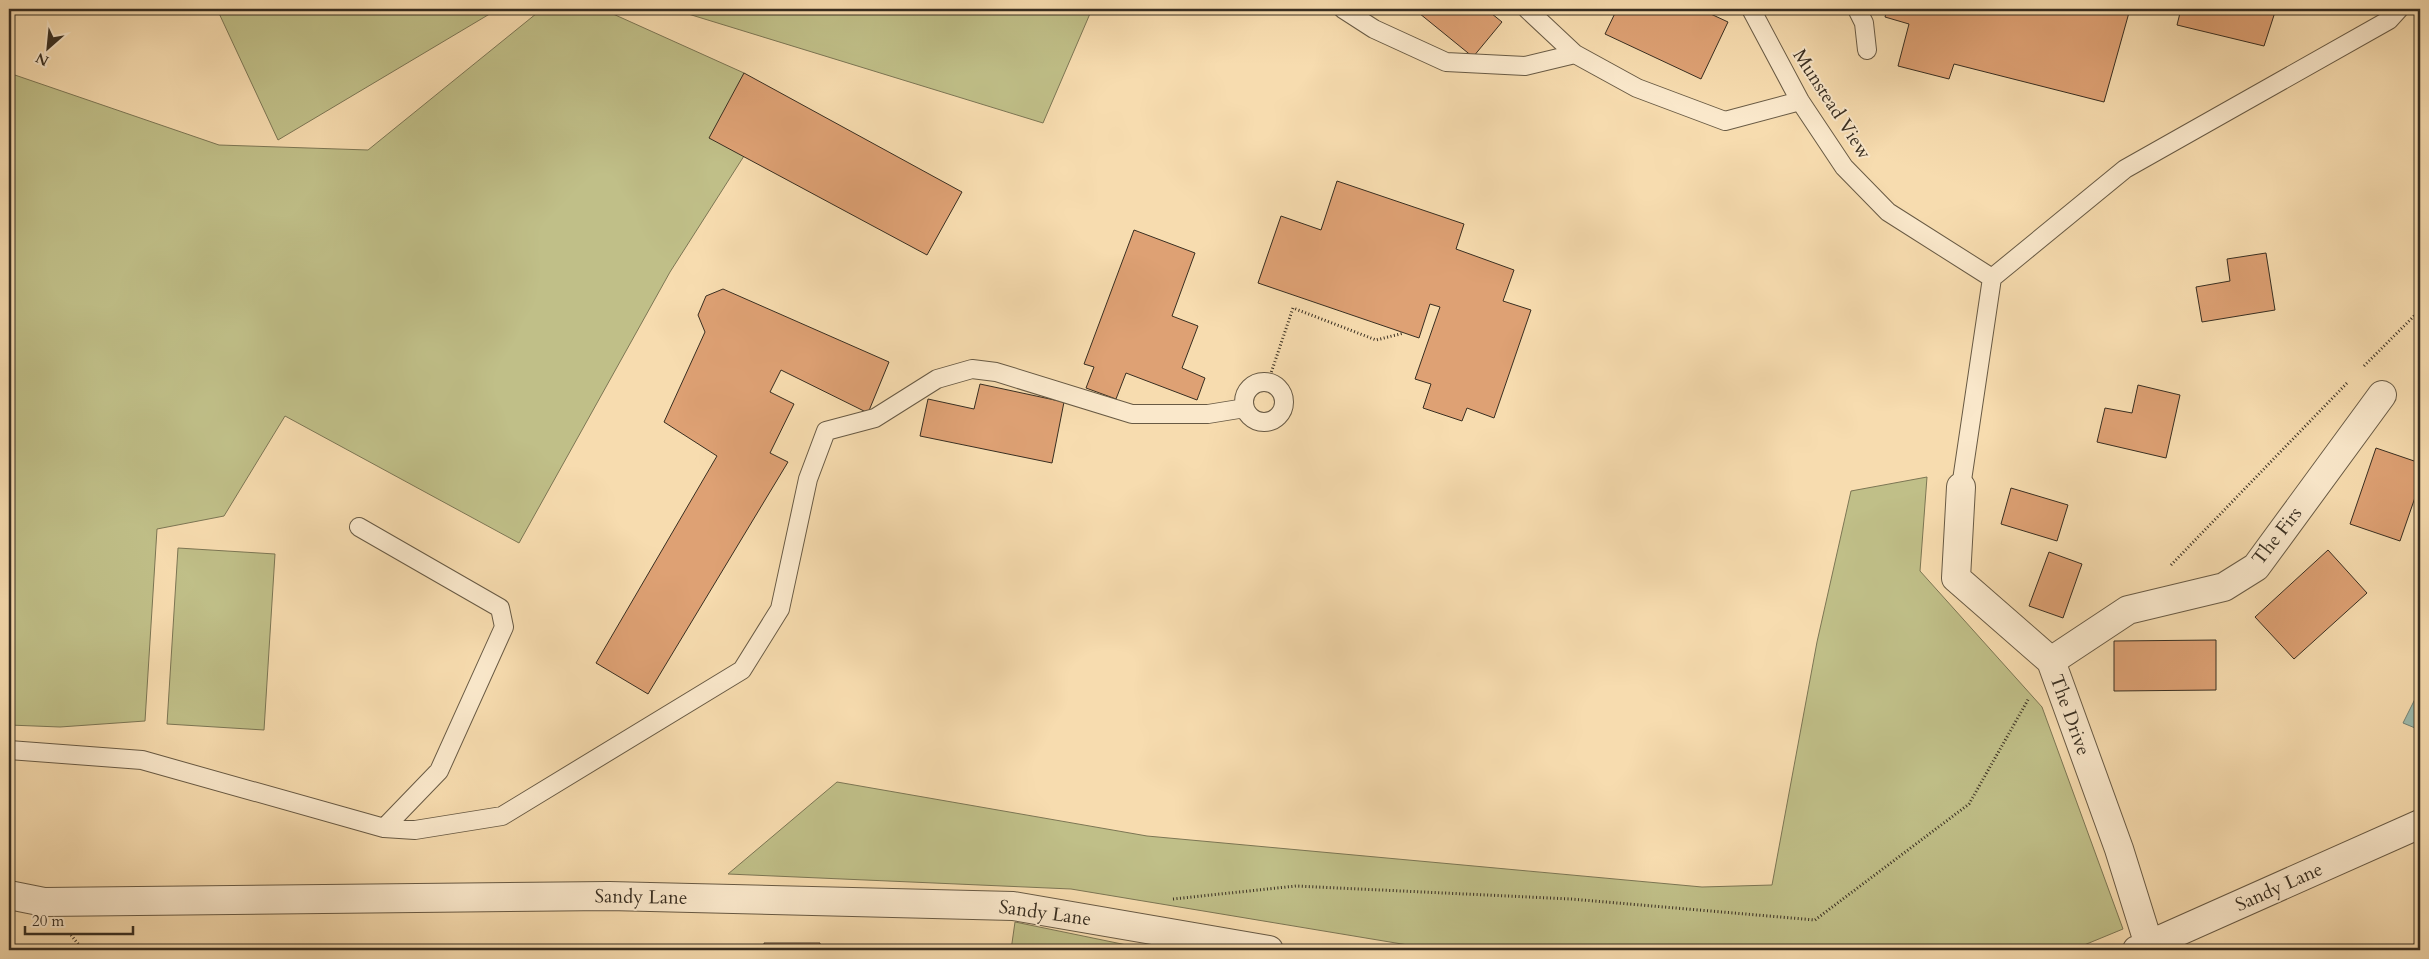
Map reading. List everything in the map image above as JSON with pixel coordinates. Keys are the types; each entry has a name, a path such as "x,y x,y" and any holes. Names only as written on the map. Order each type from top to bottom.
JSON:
{"street":[{"name":"The Firs","path":"2051,661 2128,610 2224,587 2256,567 2382,395"},
{"name":"The Drive","path":"1961,487 1956,578 2051,661 2118,849 2143,948"},
{"name":"Sandy Lane","path":"2143,948 2420,824"},
{"name":"Sandy Lane","path":"9,895 44,902 609,896 1013,906 1269,950"}],"lane":[{"path":"1343,9 1374,30 1446,62 1525,66 1575,54"},
{"path":"1527,9 1575,54 1637,88 1725,121 1800,101"},
{"name":"Munstead View","path":"1751,9 1800,101 1844,167 1888,212 1992,278"},
{"path":"1857,9 1864,23 1867,50"},
{"path":"1961,487 1992,278 2125,168 2389,20 2399,9"},
{"path":"9,750 142,760 384,828 415,830 502,816 742,670 780,609 808,479 826,431 875,418 938,379 972,369 996,372 1132,414 1208,414 1245,408"},
{"path":"1268,382 1280,389 1285,402 1277,419 1264,423 1252,418 1245,408 1244,401 1249,389 1255,384 1268,382"},
{"path":"359,527 500,608 504,627 440,771 384,828"}],"path":[{"path":"1268,382 1293,308 1376,340 1404,333"},
{"path":"2359,372 2420,310"},
{"path":"2169,568 2352,378"},
{"path":"1170,899 1296,886 1571,900 1815,920 1969,804 2051,661"}],"shaded area":[{"path":"217,9 498,9 278,140"},
{"path":"542,9 602,9 744,73 744,156 670,272 519,543 285,416 224,516 157,529 145,721 60,727 9,725 9,73 219,145 368,150"},
{"path":"672,9 1092,9 1043,123"},
{"path":"1927,477 1920,571 2042,707 2123,929 2072,950 1438,950 1071,889 728,874 837,782 1147,836 1702,887 1772,885 1817,642 1851,491"},
{"path":"178,548 275,554 264,730 167,724"},
{"path":"2417,695 2420,696 2420,730 2403,723"},
{"path":"1015,922 1151,950 1011,950"}],"building":[{"path":"1414,9 1486,9 1502,22 1473,57"},
{"path":"1617,9 1700,9 1728,22 1701,79 1605,34"},
{"path":"1887,9 2130,9 2104,102 1954,64 1949,79 1898,66 1909,24 1885,17"},
{"path":"2181,9 2276,9 2264,46 2177,25"},
{"path":"744,73 962,192 927,255 709,138"},
{"path":"1337,181 1464,224 1456,249 1514,270 1503,301 1531,310 1494,418 1467,408 1462,421 1423,408 1431,384 1415,379 1440,307 1430,304 1419,338 1258,283 1281,216 1321,230"},
{"path":"1134,230 1195,253 1172,316 1198,326 1182,368 1205,378 1197,400 1126,373 1116,399 1086,388 1094,367 1084,364"},
{"path":"2266,253 2275,310 2202,322 2196,287 2230,281 2227,259"},
{"path":"723,289 889,362 868,413 781,370 770,392 794,404 770,453 788,462 648,694 596,663 717,456 664,422 705,332 698,315 706,296"},
{"path":"980,384 1064,402 1052,463 920,436 928,399 974,409"},
{"path":"2138,385 2180,395 2166,458 2097,442 2105,408 2132,413"},
{"path":"2376,448 2420,463 2420,483 2400,541 2350,524"},
{"path":"2011,488 2068,505 2057,541 2001,524"},
{"path":"2328,550 2367,593 2294,659 2255,617"},
{"path":"2049,552 2082,564 2063,618 2029,606"},
{"path":"2216,640 2216,690 2114,691 2114,641"},
{"path":"2420,936 2420,950 2419,950 2413,945"},
{"path":"764,943 820,943 820,950 764,950"}]}
